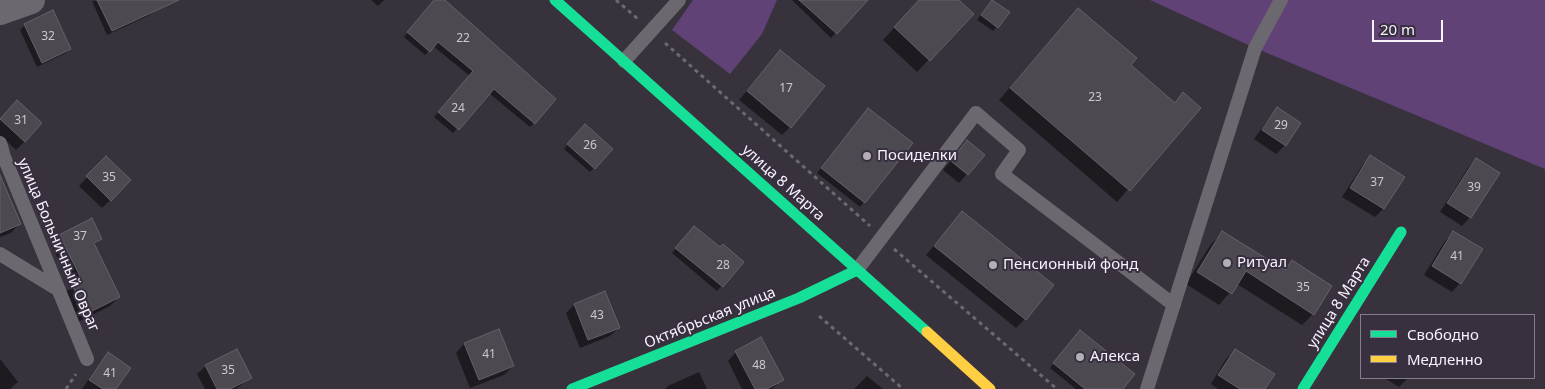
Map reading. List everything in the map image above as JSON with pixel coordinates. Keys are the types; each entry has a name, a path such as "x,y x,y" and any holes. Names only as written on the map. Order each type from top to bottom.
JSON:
{"main road":[{"name":"улица 8 Марта","path":"555,0 990,389"},
{"name":"улица 8 Марта","path":"1303,389 1401,232"},
{"name":"Октябрьская улица","path":"572,389 799,298 857,270"}],"street":[{"path":"0,11 31,0"}],"lane":[{"path":"624,61 679,0"},
{"path":"1147,389 1255,48 1281,0"},
{"path":"857,270 898,219 976,113 1020,150 1002,174 1174,305"},
{"name":"улица Больничный Овраг","path":"0,144 87,359"},
{"path":"0,254 59,290"}],"path":[{"path":"616,0 882,237 1057,389"},
{"path":"799,298 903,389"}],"shaded area":[{"path":"693,0 777,0 762,34 730,74 672,30"},
{"path":"1150,0 1545,0 1545,169 1255,48"}],"building":[{"path":"97,0 179,0 112,31"},
{"path":"434,0 445,0 556,99 535,124 494,89 459,130 438,112 473,71 438,42 430,52 407,32"},
{"path":"799,0 868,0 837,34"},
{"path":"919,0 959,0 974,14 930,61 894,27"},
{"path":"992,0 1010,12 998,28 981,15"},
{"path":"1078,8 1137,58 1131,65 1175,103 1183,92 1201,108 1130,191 1010,88"},
{"path":"53,10 71,49 42,63 24,24"},
{"path":"780,50 825,86 791,128 747,91"},
{"path":"17,100 42,123 25,142 0,119"},
{"path":"1277,107 1301,123 1286,146 1262,130"},
{"name":"Посиделки","path":"868,108 913,143 865,203 821,168"},
{"path":"585,124 613,149 595,169 567,144"},
{"path":"967,140 985,155 968,175 951,161"},
{"path":"1370,155 1405,177 1384,209 1350,188"},
{"path":"106,156 131,180 111,201 86,176"},
{"path":"1476,158 1500,173 1471,218 1447,203"},
{"path":"0,175 21,224 0,233"},
{"name":"Пенсионный фонд","path":"962,211 1054,285 1026,320 934,246"},
{"path":"92,218 102,239 94,243 120,297 86,314 72,285 82,280 59,235"},
{"path":"694,226 720,247 723,244 744,262 723,287 675,248"},
{"path":"1222,231 1285,270 1292,260 1332,286 1314,315 1246,271 1232,294 1197,272"},
{"path":"1453,231 1483,249 1461,284 1432,266"},
{"path":"605,291 620,328 588,340 574,304"},
{"path":"499,329 514,366 479,380 464,343"},
{"path":"1080,330 1135,374 1123,389 1085,389 1053,363"},
{"path":"761,337 784,380 767,389 755,389 735,351"},
{"path":"237,349 252,378 230,389 217,389 205,365"},
{"path":"1235,349 1275,374 1265,389 1240,389 1218,375"},
{"path":"108,352 131,368 116,389 103,389 89,380"}],"traffic: fast":[{"path":"555,0 927,332"},
{"path":"1303,389 1401,232"},
{"path":"572,389 799,298 857,270"}],"traffic: slow":[{"path":"927,332 990,389"}],"place":[{"name":"Посиделки","path":"867,156"},
{"name":"Ритуал","path":"1227,263"},
{"name":"Пенсионный фонд","path":"993,265"},
{"name":"Алекса","path":"1080,357"}]}
